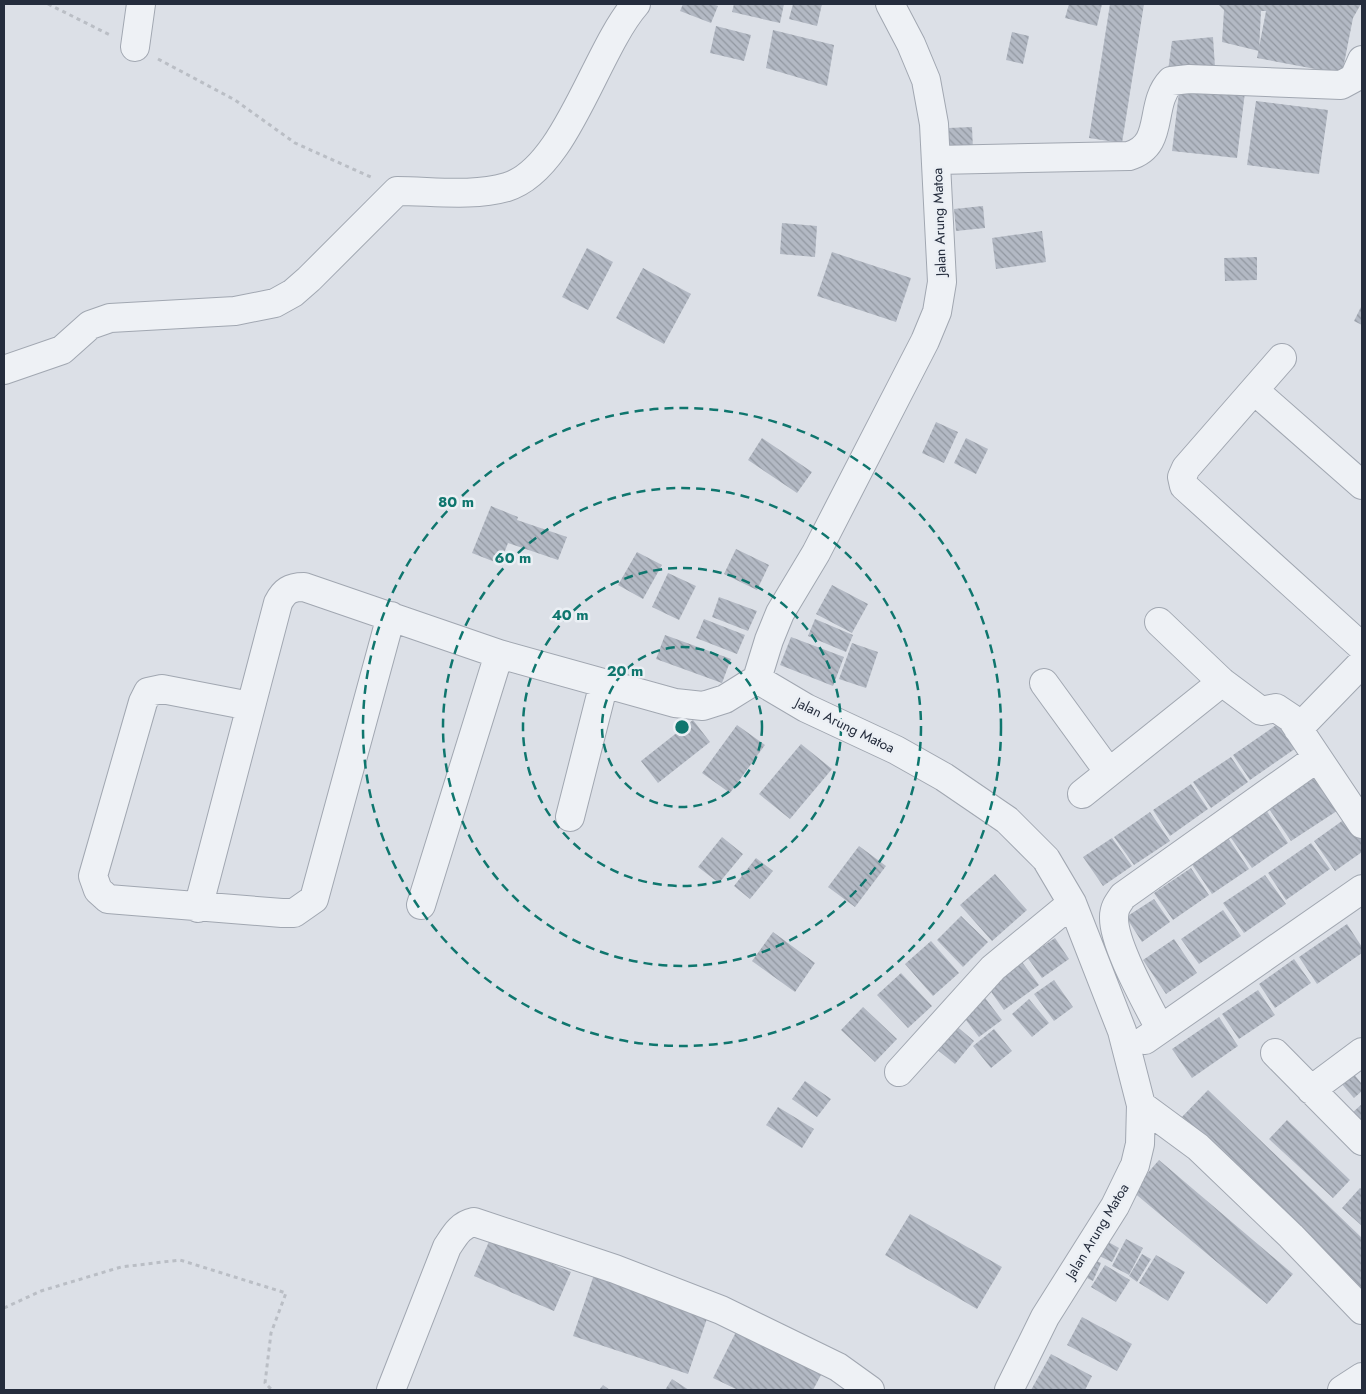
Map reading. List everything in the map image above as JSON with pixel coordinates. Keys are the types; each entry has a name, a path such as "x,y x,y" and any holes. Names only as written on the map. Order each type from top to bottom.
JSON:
{"street":[{"path":"134,47 141,4"},
{"path":"4,370 62,350 90,326 110,318 236,311 275,303 292,293 309,279 397,191 487,191 508,187 529,176 545,161 564,134 611,38 636,4"},
{"name":"Jalan Arung Matoa","path":"890,4 911,44 926,80 934,124 942,256 942,282 937,312 816,553 780,612 768,640 757,679 806,708 896,750 944,777 1007,820 1046,859 1072,903 1109,994 1129,1054 1141,1105 1140,1144 1135,1165 1115,1206 1045,1317 1009,1390"},
{"path":"937,160 1129,156 1142,152 1150,143 1160,97 1171,81 1189,78 1341,85 1354,78 1362,60"},
{"path":"1282,358 1186,468 1182,477 1184,486 1362,647"},
{"path":"1255,391 1362,485"},
{"path":"198,908 278,603 283,594 293,587 304,587 499,654 675,703 702,706 724,699 757,679"},
{"path":"250,706 162,689 148,692 143,702 93,876 98,890 108,899 198,908 294,913 314,899 391,616"},
{"path":"1159,622 1222,682 1261,711 1267,711 1271,708 1281,710 1291,718 1362,824"},
{"path":"421,905 499,654"},
{"path":"1298,729 1362,663"},
{"path":"1082,794 1108,771 1222,682"},
{"path":"570,817 604,683"},
{"path":"1044,683 1108,771"},
{"path":"1160,1029 1132,973 1116,933 1114,919 1117,904 1123,896 1317,758"},
{"path":"1129,1054 1160,1029 1362,888"},
{"path":"899,1072 993,968 1072,903"},
{"path":"1311,1090 1362,1052"},
{"path":"1275,1053 1362,1141"},
{"path":"1141,1105 1198,1147 1291,1236 1362,1310"},
{"path":"391,1390 447,1246 458,1230 466,1224 474,1222 615,1269 721,1310 838,1368 870,1390"},
{"path":"1342,1390 1362,1376"}],"path":[{"path":"48,4 235,100 295,143 339,161 397,191"},
{"path":"4,1308 41,1291 120,1267 180,1260 286,1293 270,1333 265,1383 272,1390"}],"building":[{"path":"683,4 712,4 718,6 711,23 680,11"},
{"path":"734,4 784,4 780,23 732,12"},
{"path":"793,4 822,4 817,26 789,19"},
{"path":"1069,4 1102,4 1097,26 1065,18"},
{"path":"1110,4 1144,4 1122,143 1089,138"},
{"path":"1218,4 1361,4 1353,18 1342,74 1257,58 1258,51 1222,42 1224,10","holes":["1261,11 1266,11 1259,46"]},
{"path":"716,26 751,35 744,61 710,53"},
{"path":"773,30 834,45 827,86 766,68"},
{"path":"1012,32 1029,36 1023,64 1006,60"},
{"path":"1213,37 1215,67 1168,71 1172,41"},
{"path":"1180,84 1245,92 1237,158 1172,151"},
{"path":"1256,101 1328,110 1319,174 1247,165"},
{"path":"972,127 973,150 949,151 948,128"},
{"path":"983,206 985,228 956,231 954,209"},
{"path":"782,223 817,226 815,257 780,254"},
{"path":"1042,231 1046,262 996,269 992,238"},
{"path":"587,248 613,262 588,310 562,297"},
{"path":"832,252 911,278 896,322 817,296"},
{"path":"1257,257 1257,280 1225,281 1224,258"},
{"path":"643,268 691,294 664,344 616,318"},
{"path":"1362,305 1362,325 1354,321"},
{"path":"936,422 958,432 944,463 922,453"},
{"path":"762,438 812,472 797,493 748,460"},
{"path":"966,438 988,449 976,474 954,463"},
{"path":"491,506 518,517 517,520 567,537 558,560 508,543 500,564 472,553"},
{"path":"736,549 769,565 757,590 724,574"},
{"path":"637,552 662,565 643,599 618,585"},
{"path":"668,573 696,586 679,620 652,607"},
{"path":"832,585 868,604 852,633 816,614"},
{"path":"719,597 757,611 748,631 712,617"},
{"path":"704,619 745,635 737,654 696,638"},
{"path":"815,619 853,635 846,652 808,636"},
{"path":"665,635 731,659 722,683 656,659"},
{"path":"791,637 844,657 833,686 780,665"},
{"path":"852,643 878,652 866,688 839,679"},
{"path":"693,720 710,742 658,783 641,761"},
{"path":"1282,721 1299,746 1250,780 1233,755"},
{"path":"737,725 765,745 730,793 702,773"},
{"path":"801,744 832,769 790,819 759,794"},
{"path":"1231,757 1248,782 1211,808 1193,782"},
{"path":"1320,774 1343,807 1291,841 1269,809"},
{"path":"1191,784 1208,809 1170,836 1153,810"},
{"path":"1266,810 1288,843 1252,868 1229,835"},
{"path":"1150,812 1170,841 1134,865 1114,837"},
{"path":"1349,816 1362,835 1362,852 1335,871 1314,841"},
{"path":"722,837 743,854 719,883 698,867"},
{"path":"1112,838 1132,866 1103,886 1083,857"},
{"path":"1228,838 1249,869 1212,894 1191,863"},
{"path":"1311,843 1330,869 1286,900 1268,873"},
{"path":"859,846 886,866 855,907 828,887"},
{"path":"756,858 773,871 750,899 734,886"},
{"path":"1191,868 1209,895 1173,920 1154,893"},
{"path":"995,874 1027,910 992,941 960,905"},
{"path":"1265,875 1286,904 1244,933 1223,903"},
{"path":"1154,899 1170,922 1142,942 1126,917"},
{"path":"1223,910 1241,936 1199,964 1181,939"},
{"path":"961,916 988,942 963,967 937,940"},
{"path":"1347,924 1362,947 1362,953 1317,984 1299,957"},
{"path":"773,932 815,963 795,992 752,961"},
{"path":"1055,938 1069,959 1042,978 1027,957"},
{"path":"1174,939 1197,973 1166,994 1143,960"},
{"path":"931,941 959,973 933,996 905,964"},
{"path":"1294,959 1311,983 1275,1008 1259,984"},
{"path":"1022,962 1039,985 1004,1010 987,986"},
{"path":"901,973 932,1006 908,1028 877,995"},
{"path":"1054,980 1073,1007 1054,1021 1034,994"},
{"path":"1258,990 1275,1015 1239,1039 1222,1014"},
{"path":"982,994 1002,1020 979,1037 959,1011"},
{"path":"1029,999 1049,1023 1032,1037 1012,1014"},
{"path":"863,1007 897,1039 875,1062 841,1030"},
{"path":"1219,1017 1238,1046 1192,1078 1172,1049"},
{"path":"954,1024 974,1041 955,1064 935,1048"},
{"path":"994,1029 1012,1051 991,1068 973,1046"},
{"path":"1352,1072 1362,1084 1362,1091 1354,1098 1340,1082"},
{"path":"805,1081 831,1099 817,1117 792,1099"},
{"path":"1208,1090 1362,1238 1362,1294 1180,1119"},
{"path":"1362,1104 1362,1124 1352,1113"},
{"path":"778,1107 814,1129 802,1148 766,1125"},
{"path":"1287,1120 1350,1180 1333,1198 1269,1139"},
{"path":"1159,1160 1293,1274 1267,1304 1132,1191"},
{"path":"1360,1188 1362,1190 1362,1226 1342,1208"},
{"path":"910,1214 1002,1267 977,1309 885,1255"},
{"path":"491,1237 571,1272 554,1311 474,1276"},
{"path":"1103,1239 1119,1248 1112,1262 1095,1254"},
{"path":"1126,1239 1143,1248 1129,1275 1112,1266"},
{"path":"1142,1254 1151,1259 1137,1282 1129,1276"},
{"path":"1156,1255 1185,1272 1168,1301 1139,1283"},
{"path":"1095,1260 1101,1263 1093,1281 1087,1278"},
{"path":"1105,1265 1130,1280 1116,1302 1091,1287"},
{"path":"596,1269 711,1307 688,1374 573,1336"},
{"path":"1082,1317 1132,1344 1117,1371 1067,1345"},
{"path":"737,1330 822,1373 813,1390 738,1390 713,1378"},
{"path":"1051,1354 1092,1376 1085,1390 1031,1390"},
{"path":"672,1379 689,1390 665,1390"},
{"path":"603,1385 610,1390 599,1390"}]}
